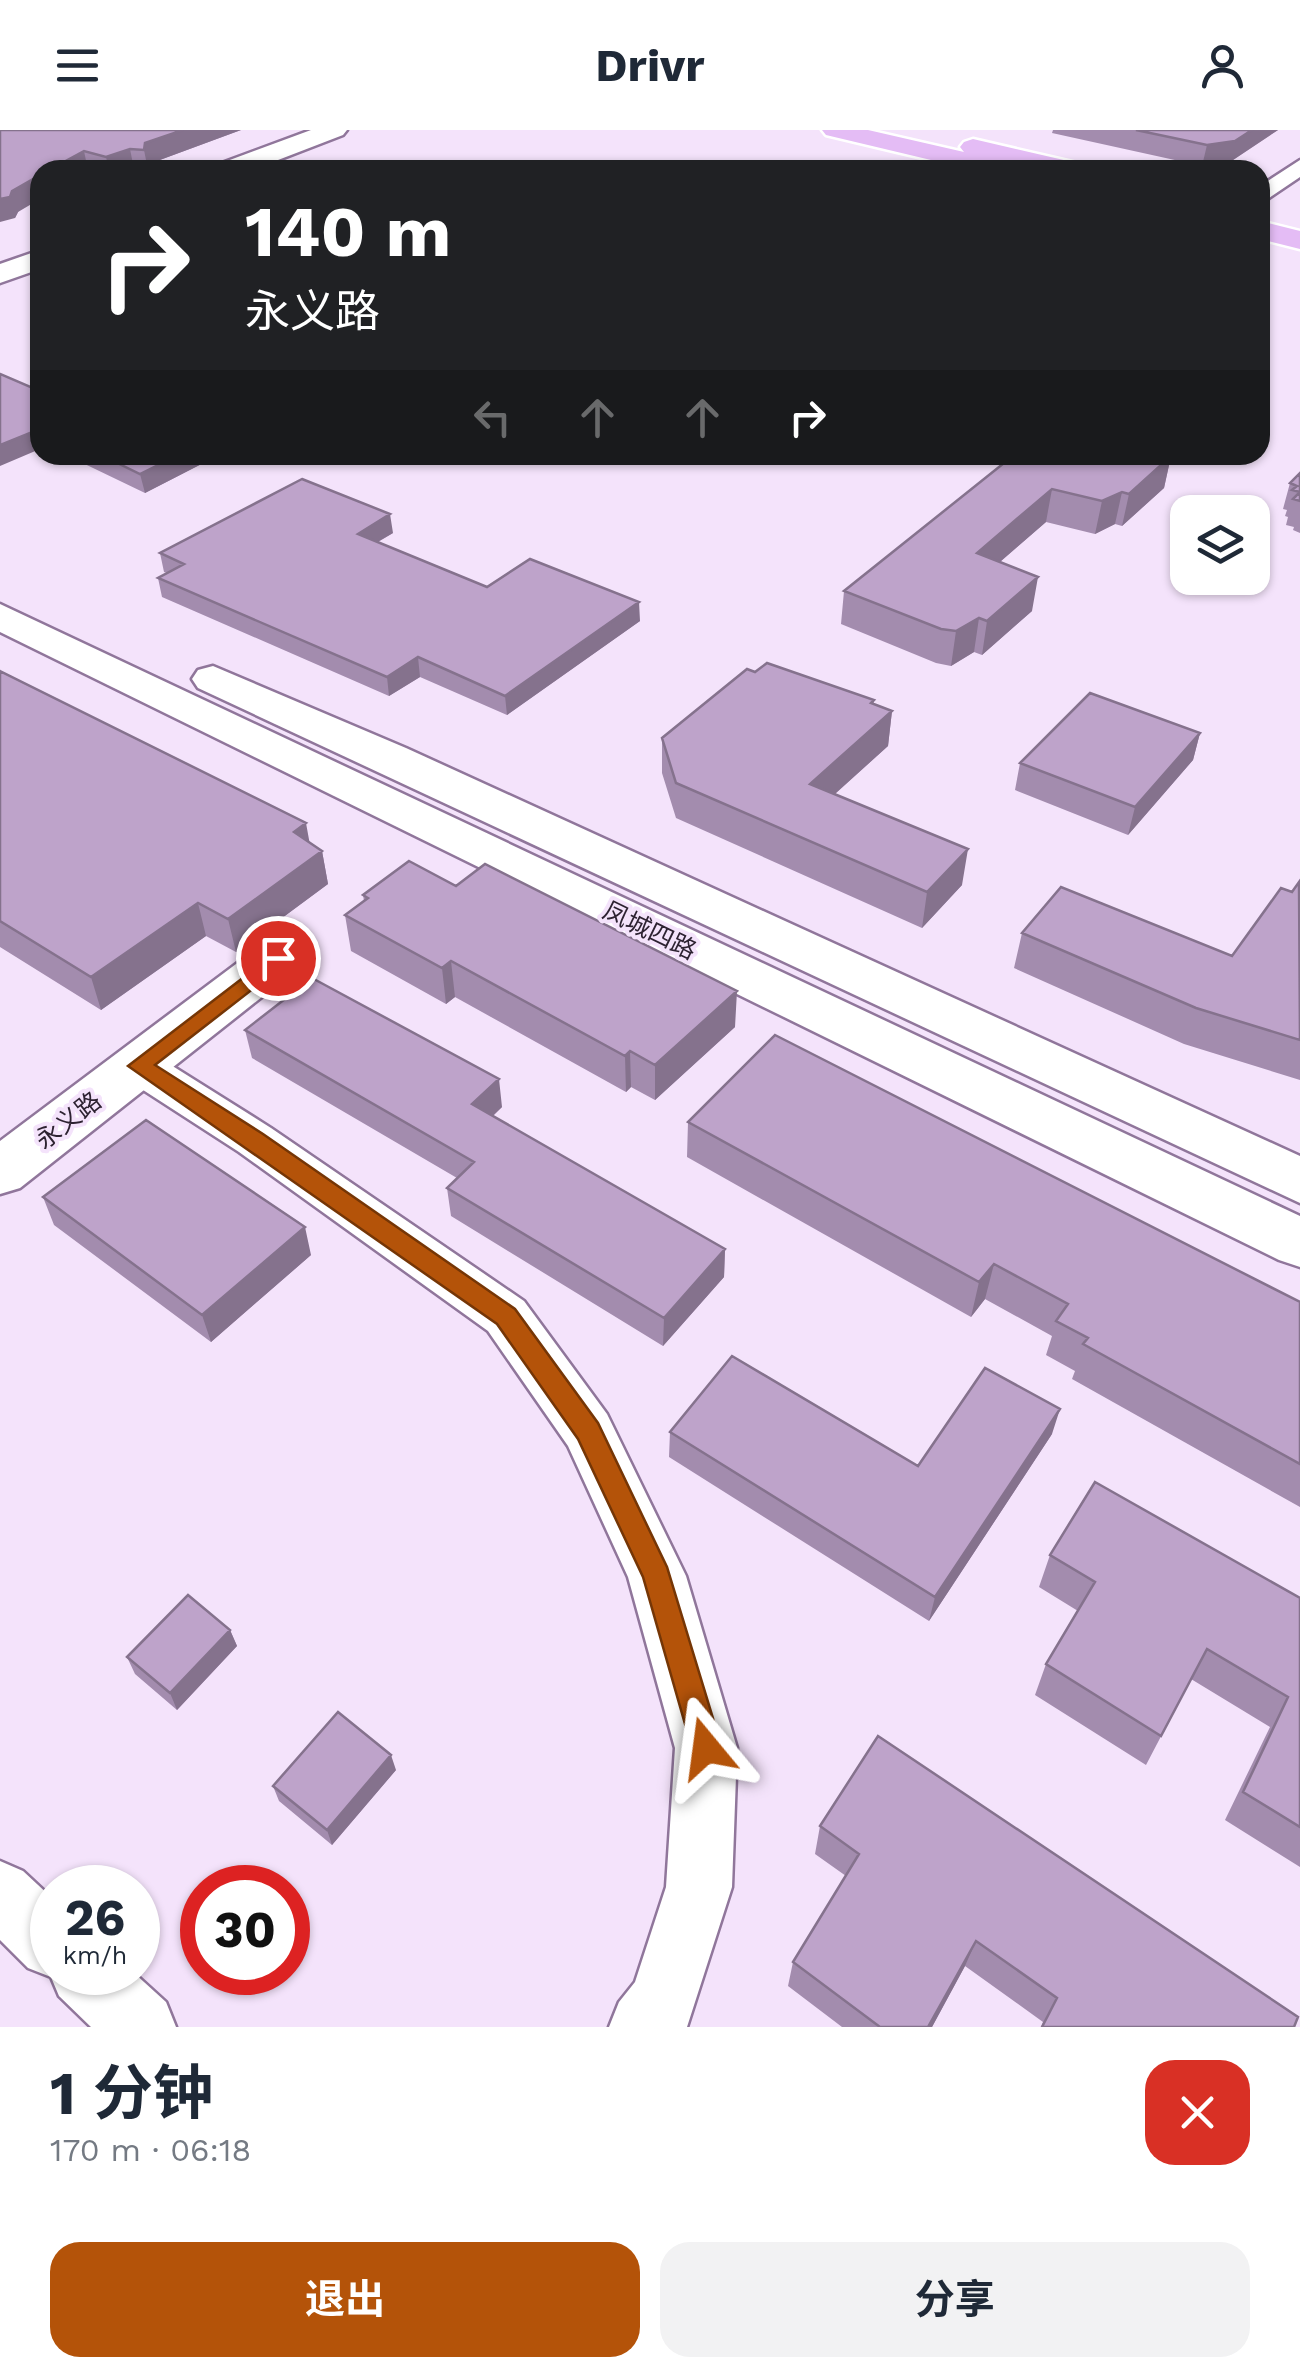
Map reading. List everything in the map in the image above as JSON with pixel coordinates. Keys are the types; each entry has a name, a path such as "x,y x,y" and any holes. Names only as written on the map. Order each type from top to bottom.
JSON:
{"main road":[{"path":"835,130 964,160"},
{"path":"901,130 1029,160"},
{"path":"1270,216 1300,224"},
{"path":"1270,232 1300,240"}],"street":[{"path":"260,160 345,133"},
{"path":"291,160 345,133"},
{"path":"1270,188 1300,166"},
{"path":"0,256 30,245"},
{"path":"0,274 30,263"},
{"name":"凤城四路","path":"0,586 390,758 1300,1180"},
{"name":"凤城四路","path":"0,616 1300,1243"},
{"name":"永义路","path":"0,1172 278,958"},
{"path":"139,1066 255,1140 506,1316 588,1431 657,1576 706,1748 699,1887 663,2002 644,2027"},
{"path":"0,1894 30,1923"},
{"path":"107,1995 141,2027"}],"building":[{"path":"0,130 183,130 145,143 144,150 130,149 106,157 84,151 67,160 30,160 30,181 12,191 10,197 0,199"},
{"path":"1136,130 1252,130 1235,141 1207,145"},
{"path":"0,374 30,387 30,433 0,445"},
{"path":"122,465 158,465 140,474"},
{"path":"1002,465 1161,465 1129,494 1122,492 1102,501 1052,489 977,553 1038,577 987,621 979,618 956,631 941,629 844,591"},
{"path":"1300,473 1300,492 1292,490 1297,486 1290,483"},
{"path":"302,479 390,514 358,534 487,587 530,559 639,602 505,696 418,657 387,677 158,578 184,564 160,553"},
{"path":"767,663 874,700 871,703 892,711 810,784 968,849 927,892 676,783 662,738 747,669 755,672"},
{"path":"0,671 306,823 294,832 322,851 228,919 198,903 91,977 0,921"},
{"path":"1090,693 1200,733 1135,807 1020,763"},
{"path":"409,861 456,886 485,864 737,991 655,1065 630,1051 625,1056 451,961 442,968 345,915 368,898 363,895"},
{"path":"1299,882 1300,1040 1196,1008 1022,933 1061,887 1232,956 1281,888 1292,892"},
{"path":"312,978 499,1079 472,1104 725,1249 664,1318 447,1188 474,1162 245,1030"},
{"path":"775,1035 1300,1302 1300,1464 1083,1344 1088,1338 1056,1321 1068,1304 994,1264 979,1282 688,1122"},
{"path":"146,1120 305,1227 202,1315 43,1197"},
{"path":"732,1356 918,1466 985,1368 1060,1409 935,1597 670,1432"},
{"path":"1095,1482 1300,1598 1300,1827 1243,1792 1288,1697 1207,1649 1161,1736 1046,1664 1095,1582 1050,1555"},
{"path":"188,1595 230,1630 170,1693 127,1657"},
{"path":"338,1712 391,1755 327,1830 273,1786"},
{"path":"878,1736 1298,2017 1294,2027 1042,2027 1057,1998 976,1941 928,2027 880,2027 793,1962 859,1854 820,1826"}],"route":[{"path":"278,958 139,1066 255,1140 506,1316 588,1431 657,1576 706,1748"}]}
